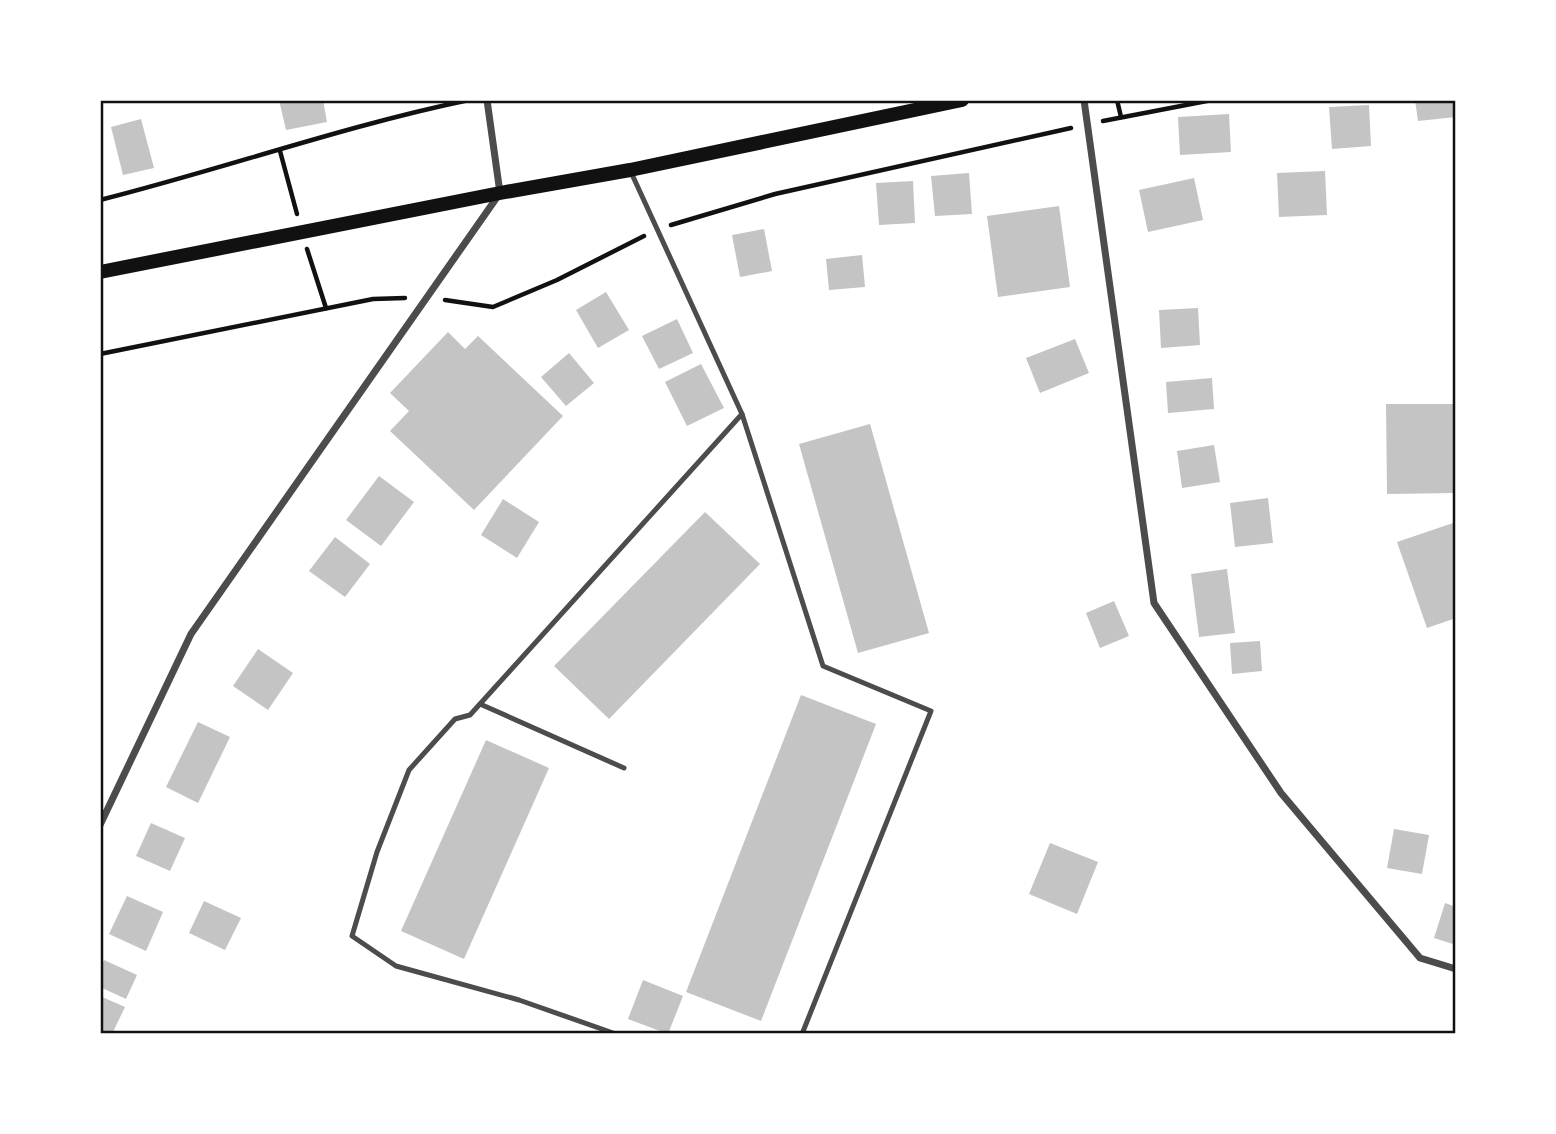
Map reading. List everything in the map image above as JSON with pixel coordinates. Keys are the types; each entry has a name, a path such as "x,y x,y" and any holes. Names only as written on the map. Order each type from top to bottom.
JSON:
{"main road":[{"path":"100,272 630,170 962,100"}],"street":[{"path":"100,825 191,634 500,193 487,100"},
{"path":"1084,100 1154,603 1281,793 1420,958 1456,969"}],"lane":[{"path":"630,170 742,414 824,667 931,711 802,1034"},
{"path":"616,1034 519,1000 396,966 352,936 377,852 409,770 455,719 470,715 742,414"},
{"path":"480,704 624,768"}],"path":[{"path":"100,200 412,112 469,100"},
{"path":"1117,100 1121,117"}],"building":[{"path":"279,100 323,100 327,122 286,130"},
{"path":"1415,100 1456,100 1456,117 1418,121"},
{"path":"1369,105 1371,146 1332,149 1329,107"},
{"path":"1229,114 1231,152 1180,155 1178,117"},
{"path":"141,119 154,168 123,175 111,127"},
{"path":"1325,171 1327,215 1279,217 1277,173"},
{"path":"969,173 972,214 935,216 931,176"},
{"path":"1194,178 1203,220 1148,232 1139,190"},
{"path":"913,181 915,223 879,225 876,183"},
{"path":"1059,206 1070,287 998,297 987,216"},
{"path":"764,229 772,271 740,277 732,235"},
{"path":"862,255 865,287 829,290 826,259"},
{"path":"606,292 629,330 598,348 576,310"},
{"path":"1198,308 1200,345 1161,348 1159,310"},
{"path":"677,319 693,353 659,369 642,336"},
{"path":"448,332 465,349 478,336 563,416 474,510 390,431 409,411 390,393"},
{"path":"1075,339 1089,373 1040,393 1026,358"},
{"path":"569,353 594,383 566,406 541,377"},
{"path":"701,364 724,408 687,426 665,382"},
{"path":"1212,378 1214,409 1168,413 1166,382"},
{"path":"1386,404 1456,404 1456,493 1387,494"},
{"path":"870,424 929,633 858,653 799,444"},
{"path":"1214,445 1220,482 1182,488 1177,451"},
{"path":"379,476 414,502 381,546 346,520"},
{"path":"1268,498 1273,543 1235,547 1230,503"},
{"path":"503,499 539,522 517,558 481,535"},
{"path":"705,512 760,564 609,719 554,666"},
{"path":"1456,522 1456,618 1427,628 1397,542"},
{"path":"335,537 370,564 345,597 309,571"},
{"path":"1227,569 1235,633 1199,637 1191,574"},
{"path":"1114,601 1129,636 1100,648 1086,613"},
{"path":"1260,641 1262,671 1232,674 1230,643"},
{"path":"258,649 293,673 268,710 233,686"},
{"path":"801,695 876,724 761,1021 686,992"},
{"path":"198,722 230,737 198,803 166,787"},
{"path":"486,740 549,768 464,959 401,931"},
{"path":"151,823 185,838 170,871 136,856"},
{"path":"1394,829 1429,835 1422,874 1387,868"},
{"path":"1050,843 1098,862 1077,914 1029,894"},
{"path":"127,896 163,912 146,951 109,934"},
{"path":"204,901 241,918 225,950 189,933"},
{"path":"1445,903 1456,907 1456,945 1434,938"},
{"path":"104,960 137,975 126,999 100,987 100,969"},
{"path":"643,980 683,996 668,1034 628,1019"},
{"path":"100,996 125,1007 112,1034 100,1034"}]}
